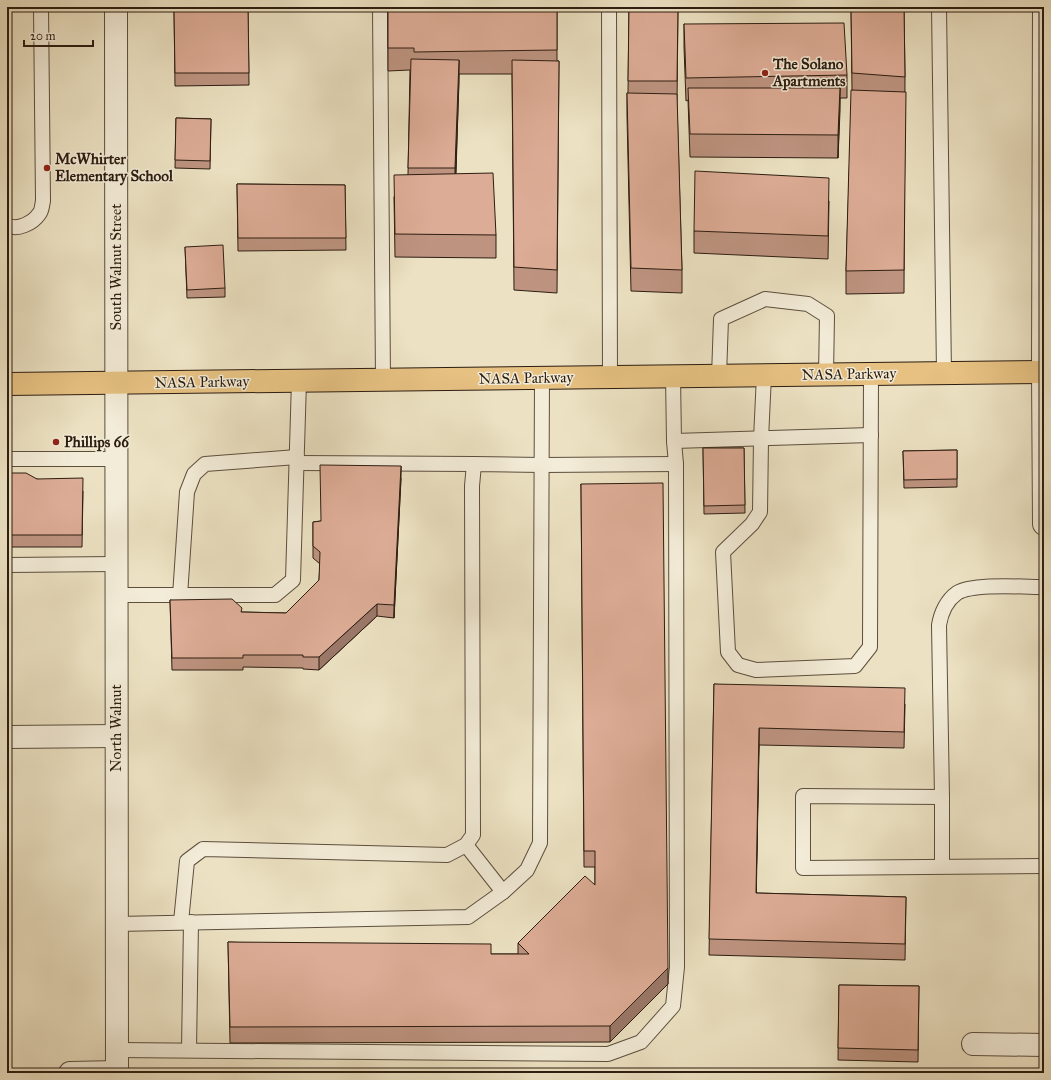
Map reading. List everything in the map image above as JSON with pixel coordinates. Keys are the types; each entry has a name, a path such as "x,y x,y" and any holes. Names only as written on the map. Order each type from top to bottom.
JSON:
{"main road":[{"name":"NASA Parkway","path":"7,384 1044,372"}],"street":[{"name":"South Walnut Street","path":"116,7 116,383"},
{"path":"1044,7 1044,524"},
{"name":"North Walnut","path":"116,383 117,1073"},
{"path":"7,737 116,736"},
{"path":"973,1044 1044,1045"},
{"path":"70,1073 117,1073"}],"lane":[{"path":"7,225 10,227 25,226 40,214 43,201 41,7"},
{"path":"380,7 383,380"},
{"path":"609,7 610,377"},
{"path":"939,7 944,373"},
{"path":"719,376 720,319 765,299 808,304 827,316 826,374"},
{"path":"764,375 760,512 752,524 723,552 728,652 738,665 756,670 854,666 870,647 872,374"},
{"path":"117,1050 608,1054 641,1042 674,1006 677,967 676,464 674,441 673,376"},
{"path":"116,924 468,917 503,892 527,870 540,843 542,378"},
{"path":"116,595 275,596 293,580 299,381"},
{"path":"674,441 871,435"},
{"path":"7,459 116,460"},
{"path":"180,596 187,492 194,474 205,464 297,460 542,465 676,464"},
{"path":"189,1050 186,922 187,861 204,849 447,855 466,845 473,834 472,486 474,464"},
{"path":"7,565 116,564"},
{"path":"942,866 939,625 942,612 950,600 958,593 966,590 995,586 1044,587"},
{"path":"942,797 803,796 803,868 1044,866"},
{"path":"466,845 503,892"}],"building":[{"path":"388,7 557,7 557,50 414,52 414,48 388,48"},
{"path":"629,7 678,7 677,81 628,81"},
{"path":"851,7 904,7 905,77 852,73"},
{"path":"248,9 249,73 175,73 174,10"},
{"path":"844,23 847,75 686,78 684,24"},
{"path":"411,59 459,60 455,168 408,168"},
{"path":"512,60 559,61 557,270 514,267"},
{"path":"688,88 840,88 838,135 690,134"},
{"path":"851,90 906,92 904,270 846,271"},
{"path":"627,93 677,94 682,270 631,268"},
{"path":"176,118 211,119 210,161 175,160"},
{"path":"695,171 829,178 828,236 694,231"},
{"path":"493,173 496,235 395,234 394,175"},
{"path":"237,184 345,185 346,238 238,238"},
{"path":"223,245 225,288 187,290 185,247"},
{"path":"703,448 744,448 745,505 704,506"},
{"path":"957,450 957,479 904,480 903,451"},
{"path":"320,465 401,466 394,605 377,604 319,657 303,657 303,655 243,655 243,658 172,658 170,600 232,599 242,608 241,612 286,613 319,580 320,552 313,546 313,522 321,521"},
{"path":"7,473 26,473 37,479 83,478 82,535 7,535"},
{"path":"663,483 668,968 610,1026 230,1027 228,942 491,944 491,954 529,954 518,943 585,876 595,885 595,851 584,851 581,484"},
{"path":"714,684 905,688 904,732 759,728 756,893 906,897 905,944 709,939"},
{"path":"839,985 919,986 918,1050 838,1048"}],"place":[{"name":"The Solano Apartments","path":"765,73"},
{"name":"McWhirter Elementary School","path":"47,168"},
{"name":"Phillips 66","path":"56,442"}]}
